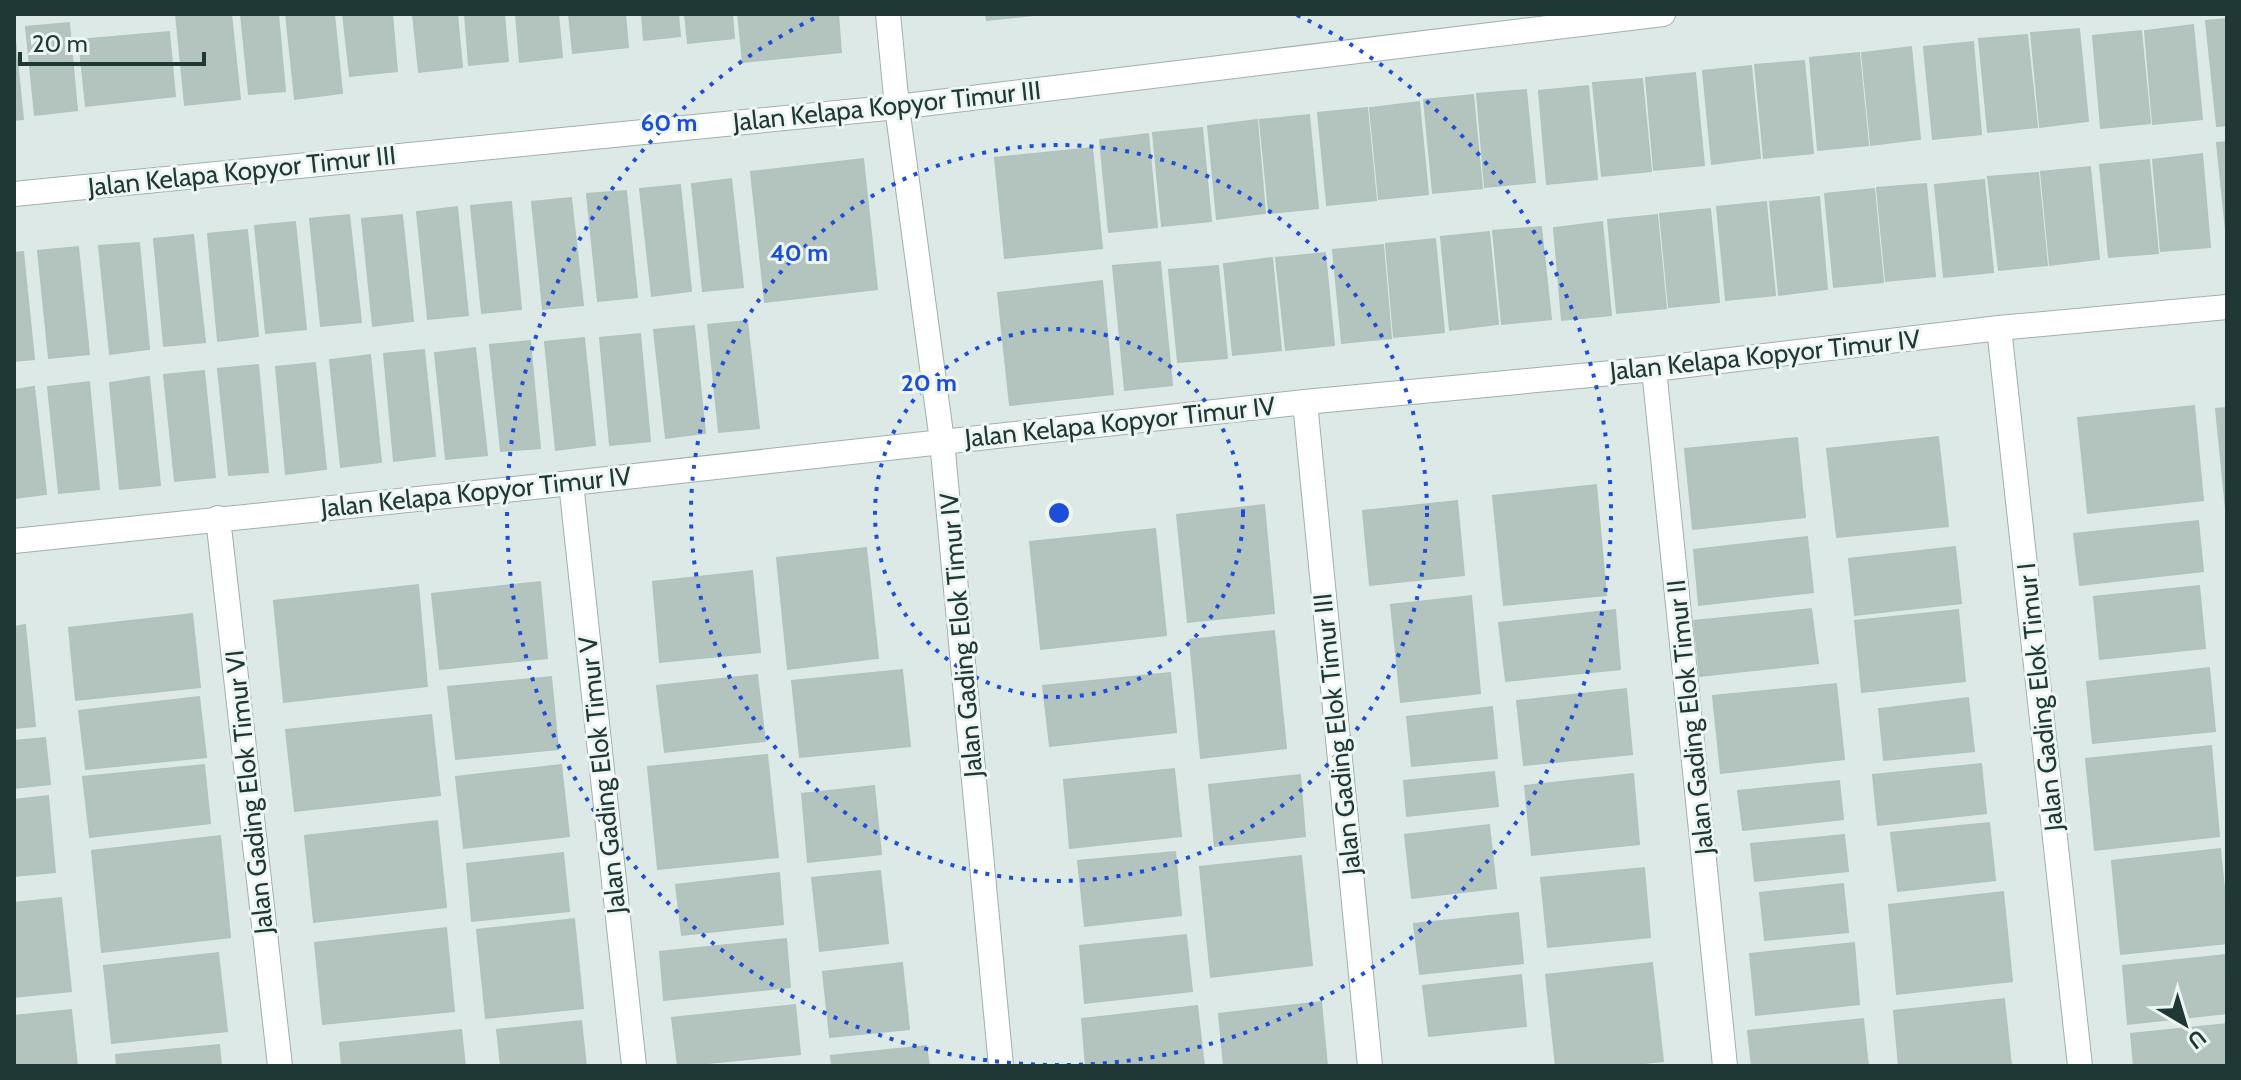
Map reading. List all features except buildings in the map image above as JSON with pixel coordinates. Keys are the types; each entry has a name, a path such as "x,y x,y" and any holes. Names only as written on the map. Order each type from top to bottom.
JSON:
{"street":[{"name":"Jalan Gading Elok Timur IV","path":"888,14 897,107 942,441 1001,1066"},
{"name":"Jalan Kelapa Kopyor Timur III","path":"14,194 897,107 1663,14"},
{"name":"Jalan Kelapa Kopyor Timur IV","path":"14,541 1305,402 1654,369 1999,328 2227,307"},
{"name":"Jalan Gading Elok Timur I","path":"1999,328 2080,1066"},
{"name":"Jalan Gading Elok Timur II","path":"1654,369 1725,1066"},
{"name":"Jalan Gading Elok Timur III","path":"1305,402 1370,1066"},
{"name":"Jalan Gading Elok Timur V","path":"571,483 634,1066"},
{"name":"Jalan Gading Elok Timur VI","path":"218,518 280,1066"}]}
